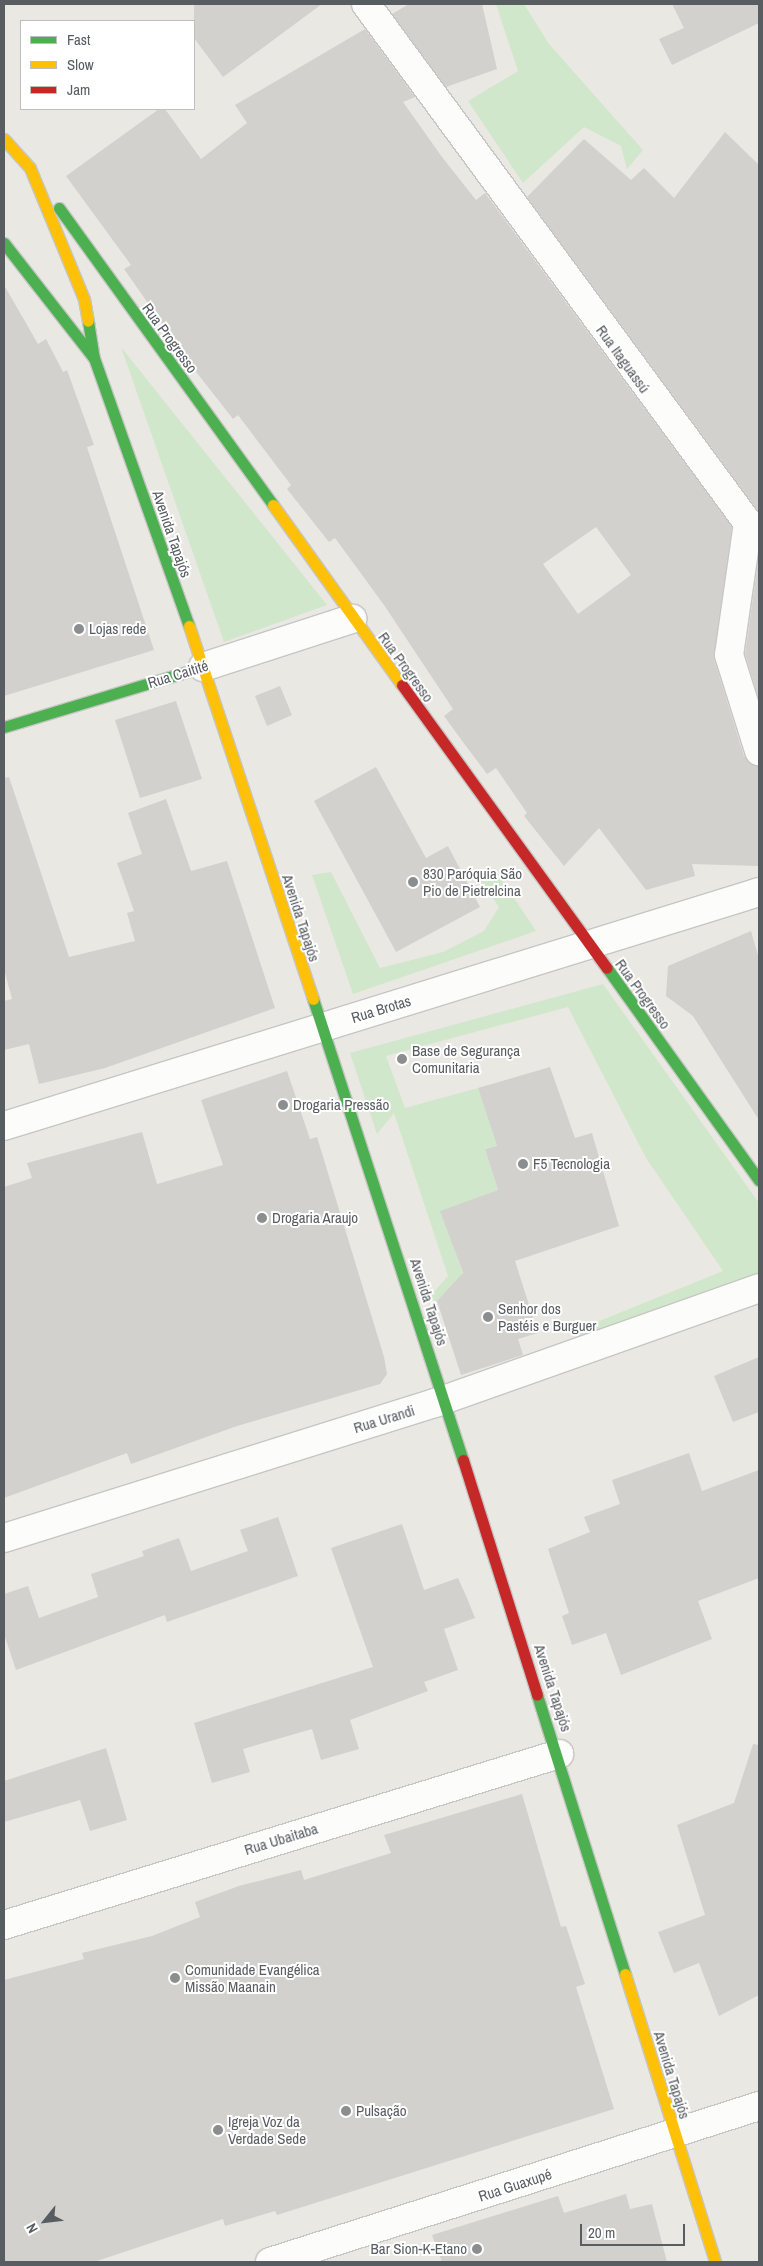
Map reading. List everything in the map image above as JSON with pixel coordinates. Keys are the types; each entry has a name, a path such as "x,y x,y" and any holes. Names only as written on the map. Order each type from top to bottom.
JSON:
{"main road":[{"path":"4,139 30,168 84,298 94,358"},
{"name":"Rua Progresso","path":"30,168 352,619 759,1180"},
{"path":"4,243 94,358"},
{"name":"Avenida Tapajós","path":"94,358 203,667 445,1400 559,1754 674,2134 715,2262"},
{"name":"Rua Caitité","path":"4,727 203,667"}],"street":[{"name":"Rua Itaguassú","path":"366,4 650,397 748,523 729,656 759,751"},
{"name":"Rua Caitité","path":"203,667 352,619"},
{"name":"Rua Brotas","path":"4,1126 759,892"},
{"name":"Rua Urandi","path":"4,1538 445,1400 759,1288"},
{"name":"Rua Ubaitaba","path":"4,1925 559,1754"},
{"name":"Rua Guaxupé","path":"270,2262 759,2106"}],"green space":[{"path":"496,4 524,4 549,44 643,150 627,169 621,146 584,127 523,183 468,101 518,71"},
{"path":"121,347 327,605 224,642"},
{"path":"496,871 536,931 353,994 312,875 331,872 380,968 443,952 484,931 499,907 479,879"},
{"path":"603,984 759,1203 759,1274 580,1337 577,1330 723,1271 646,1158 568,1007 386,1056 405,1108 478,1088 497,1146 485,1149 498,1190 441,1211 464,1278 435,1303 431,1295 448,1276 394,1113 377,1134 350,1053"}],"building":[{"path":"194,4 322,4 223,77 195,39"},
{"path":"409,4 482,4 497,69 446,87 392,14"},
{"path":"672,4 759,4 759,23 672,65 659,39 684,28"},
{"path":"365,29 415,97 403,102 442,157 476,200 485,193 732,527 714,659 744,756 759,766 759,866 692,864 695,876 646,890 599,828 564,866 524,816 527,813 496,768 487,774 444,716 453,709 384,605 335,538 329,542 287,489 291,485 238,415 233,419 197,373 124,269 131,265 66,176 158,110 166,110 201,159 247,123 235,105","holes":["596,527 631,575 578,614 543,564"]},
{"path":"725,132 759,165 759,512 527,197 584,139 631,180 644,168 674,198"},
{"path":"4,285 38,344 46,339 63,372 67,370 94,445 87,447 154,650 4,696"},
{"path":"759,555 759,699 745,654"},
{"path":"280,686 292,715 267,726 255,696"},
{"path":"176,701 202,779 140,798 115,720"},
{"name":"830 Paróquia São Pio de Pietrelcina","path":"376,767 426,858 448,846 480,907 396,952 314,801"},
{"path":"9,777 69,957 135,941 127,913 134,911 117,863 142,854 128,813 166,799 191,871 227,861 275,1008 105,1068 39,1084 29,1044 4,1050 4,1001 12,999 4,969 4,778"},
{"path":"751,931 759,959 759,1120 693,1016 666,996 668,966"},
{"path":"550,1067 575,1138 592,1133 619,1226 515,1261 538,1333 518,1339 523,1355 461,1375 437,1301 463,1273 440,1211 498,1190 485,1149 497,1146 478,1088"},
{"path":"287,1071 310,1139 317,1137 384,1357 387,1374 380,1384 237,1426 131,1464 127,1453 4,1498 4,1187 32,1178 27,1163 142,1132 157,1184 223,1165 201,1100"},
{"path":"759,1357 759,1412 733,1422 714,1376"},
{"path":"689,1453 702,1491 759,1470 759,1578 698,1601 712,1639 621,1675 606,1633 572,1645 562,1616 569,1613 548,1549 590,1532 584,1517 620,1504 612,1480"},
{"path":"278,1517 298,1576 167,1622 165,1615 16,1670 4,1634 4,1594 28,1586 39,1618 98,1597 91,1574 144,1556 142,1551 179,1538 191,1571 248,1551 240,1530"},
{"path":"402,1524 424,1590 458,1578 475,1618 444,1629 458,1670 424,1682 428,1691 350,1720 359,1749 321,1760 312,1729 243,1749 250,1772 212,1783 194,1723 373,1667 331,1548"},
{"path":"753,1744 759,1745 759,1995 719,2016 699,1963 674,1973 658,1932 705,1915 677,1825 734,1803"},
{"path":"106,1748 127,1820 90,1831 80,1800 4,1822 4,1781"},
{"path":"522,1794 561,1927 566,1926 585,1984 576,1987 614,2109 277,2215 275,2211 225,2226 223,2219 94,2262 4,2262 4,1980 84,1959 82,1953 152,1936 200,1917 195,1902 239,1886 301,1870 304,1880 391,1853 384,1835"},
{"path":"626,2194 630,2209 652,2204 667,2262 442,2262 432,2235 558,2196 564,2213"}],"traffic: fast":[{"path":"59,208 273,505"},
{"path":"4,243 94,358"},
{"path":"88,321 94,358 189,626"},
{"path":"4,727 203,667"},
{"path":"607,968 759,1180"},
{"path":"313,999 463,1460"},
{"path":"537,1695 625,1974"}],"traffic: slow":[{"path":"4,139 30,168 84,299 88,321"},
{"path":"273,505 402,685"},
{"path":"189,626 313,999"},
{"path":"625,1974 715,2262"}],"traffic: jam":[{"path":"402,685 607,968"},
{"path":"463,1460 537,1695"}],"place":[{"name":"Lojas rede","path":"79,629"},
{"name":"830 Paróquia São Pio de Pietrelcina","path":"413,882"},
{"name":"Base de Segurança Comunitaria","path":"402,1059"},
{"name":"Drogaria Pressão","path":"283,1105"},
{"name":"F5 Tecnologia","path":"523,1164"},
{"name":"Drogaria Araujo","path":"262,1218"},
{"name":"Senhor dos Pastéis e Burguer","path":"488,1317"},
{"name":"Comunidade Evangélica Missão Maanain","path":"175,1978"},
{"name":"Pulsação","path":"346,2111"},
{"name":"Igreja Voz da Verdade Sede","path":"218,2130"},
{"name":"Bar Sion-K-Etano","path":"477,2249"}]}
